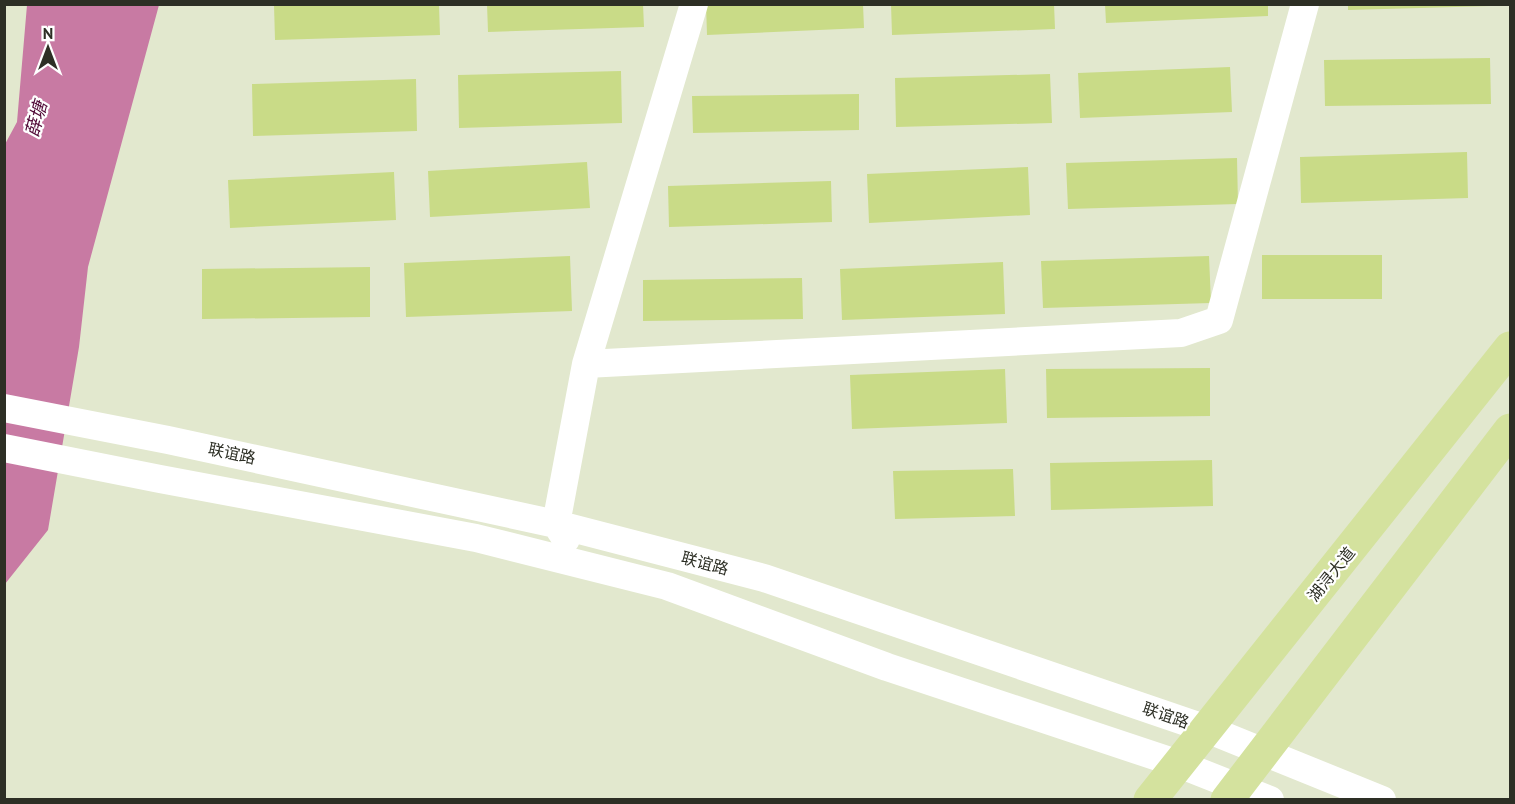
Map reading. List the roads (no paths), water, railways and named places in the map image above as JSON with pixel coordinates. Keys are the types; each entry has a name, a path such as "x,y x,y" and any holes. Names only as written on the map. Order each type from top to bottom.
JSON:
{"main road":[{"name":"湖浔大道","path":"1150,800 1510,348"},
{"path":"1232,793 1510,430"}],"street":[{"path":"584,565 556,524 586,364 694,4"},
{"path":"586,364 1180,333 1220,320 1305,4"},
{"name":"联谊路","path":"4,408 168,440 556,524 764,578 1208,729 1382,800"},
{"name":"联谊路","path":"4,448 160,480 476,538 667,586 888,667 1179,764 1232,793 1270,800"}],"water":[{"name":"薛塘","path":"27,5 159,5 88,267 79,347 48,530 5,584 4,146 17,122"}]}
